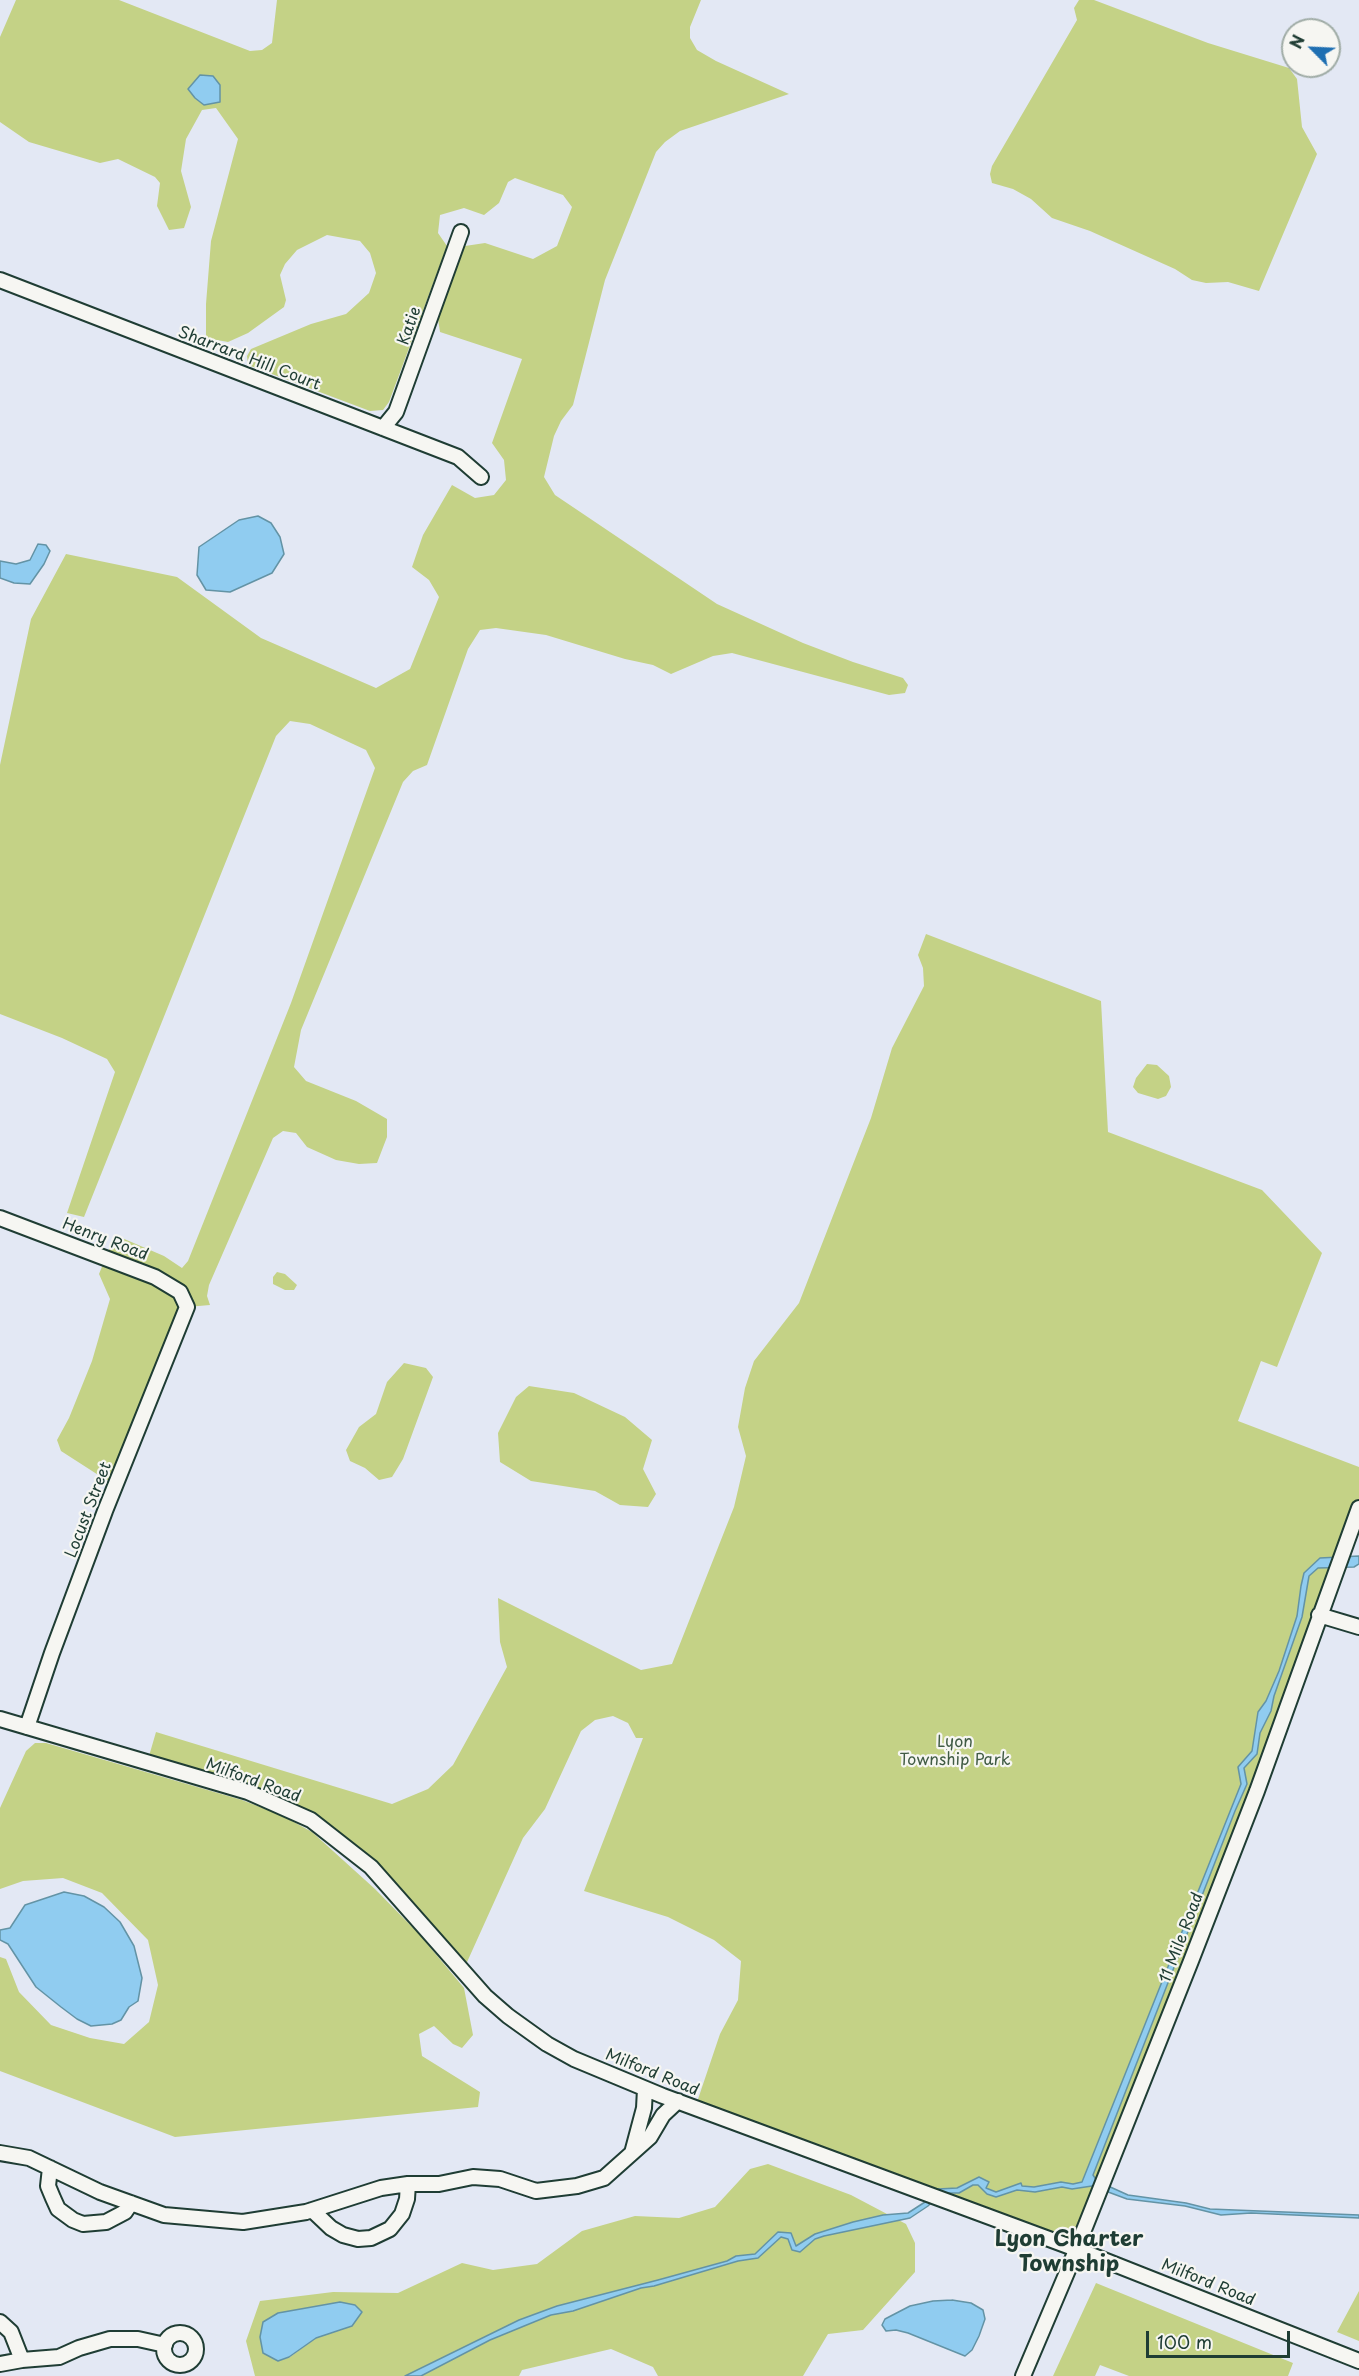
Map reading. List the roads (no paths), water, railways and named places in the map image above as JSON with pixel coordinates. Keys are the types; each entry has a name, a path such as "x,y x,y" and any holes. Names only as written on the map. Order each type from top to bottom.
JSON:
{"street":[{"name":"Katie","path":"383,428 396,412 461,231"},
{"name":"Sharrard Hill Court","path":"0,280 458,457 481,477"},
{"name":"Henry Road","path":"0,1218 155,1277 180,1292 187,1306"},
{"name":"Locust Street","path":"27,1727 99,1528 187,1306"},
{"name":"11 Mile Road","path":"1023,2376 1156,2050 1257,1791 1359,1508"},
{"path":"1319,1615 1359,1627"},
{"name":"Milford Road","path":"0,1719 248,1792 311,1820 371,1867 485,1996 547,2044 574,2059 678,2101 1076,2249 1359,2361"},
{"path":"632,2153 644,2108 645,2088"},
{"path":"0,2153 29,2158 100,2192 165,2215 243,2222 312,2210 381,2188 408,2184 439,2184 473,2177 500,2179 536,2191 577,2186 604,2178 651,2137 663,2115 678,2101"},
{"path":"50,2168 48,2186 53,2198 58,2209 73,2220 84,2224 105,2222 125,2212 131,2203"},
{"path":"312,2210 331,2228 343,2235 358,2239 371,2238 390,2229 402,2214 407,2199 408,2184"},
{"path":"0,2322 11,2332 22,2360"},
{"path":"0,2364 59,2357 110,2339 138,2338 165,2345"}],"water":[{"path":"200,75 213,76 220,85 220,102 204,105 188,89"},
{"path":"258,516 271,523 280,537 284,554 272,573 230,592 206,590 197,575 199,547 239,520"},
{"path":"38,544 46,545 50,551 30,584 14,583 0,578 0,561 16,564 30,560"},
{"path":"1359,1556 1359,1564 1354,1567 1318,1568 1309,1576 1302,1617 1274,1696 1271,1711 1260,1733 1257,1754 1244,1768 1247,1784 1093,2175 1097,2181 1128,2195 1186,2203 1210,2209 1359,2215 1359,2218 1251,2213 1221,2215 1185,2206 1127,2199 1092,2186 1072,2189 1062,2187 1035,2192 1017,2190 996,2197 987,2194 978,2185 973,2185 959,2193 941,2193 928,2206 910,2218 824,2236 815,2239 800,2252 792,2250 788,2239 781,2237 758,2258 738,2261 641,2288 573,2311 551,2315 490,2340 421,2376 405,2376 519,2320 557,2306 727,2261 736,2256 755,2254 778,2232 791,2233 796,2246 815,2234 853,2222 883,2215 908,2213 925,2202 938,2189 957,2188 979,2177 989,2182 986,2188 996,2192 1021,2183 1022,2186 1034,2187 1061,2182 1073,2184 1082,2182 1241,1784 1238,1767 1252,1751 1258,1712 1266,1701 1279,1671 1297,1616 1304,1573 1320,1558"},
{"path":"64,1892 84,1896 104,1907 120,1922 134,1946 142,1978 138,2001 129,2007 121,2020 112,2024 91,2026 61,2007 36,1987 8,1944 0,1940 0,1930 10,1928 25,1905"},
{"path":"952,2300 971,2303 983,2310 985,2319 979,2336 972,2350 965,2356 908,2333 896,2330 886,2331 882,2325 885,2319 910,2306"},
{"path":"340,2302 355,2305 362,2312 352,2326 316,2338 289,2357 278,2361 263,2353 260,2337 263,2322 278,2313"}],"district":[{"name":"Lyon Charter Township","path":"1069,2252"}],"park label":[{"name":"Lyon Township Park","path":"955,1752"}]}
